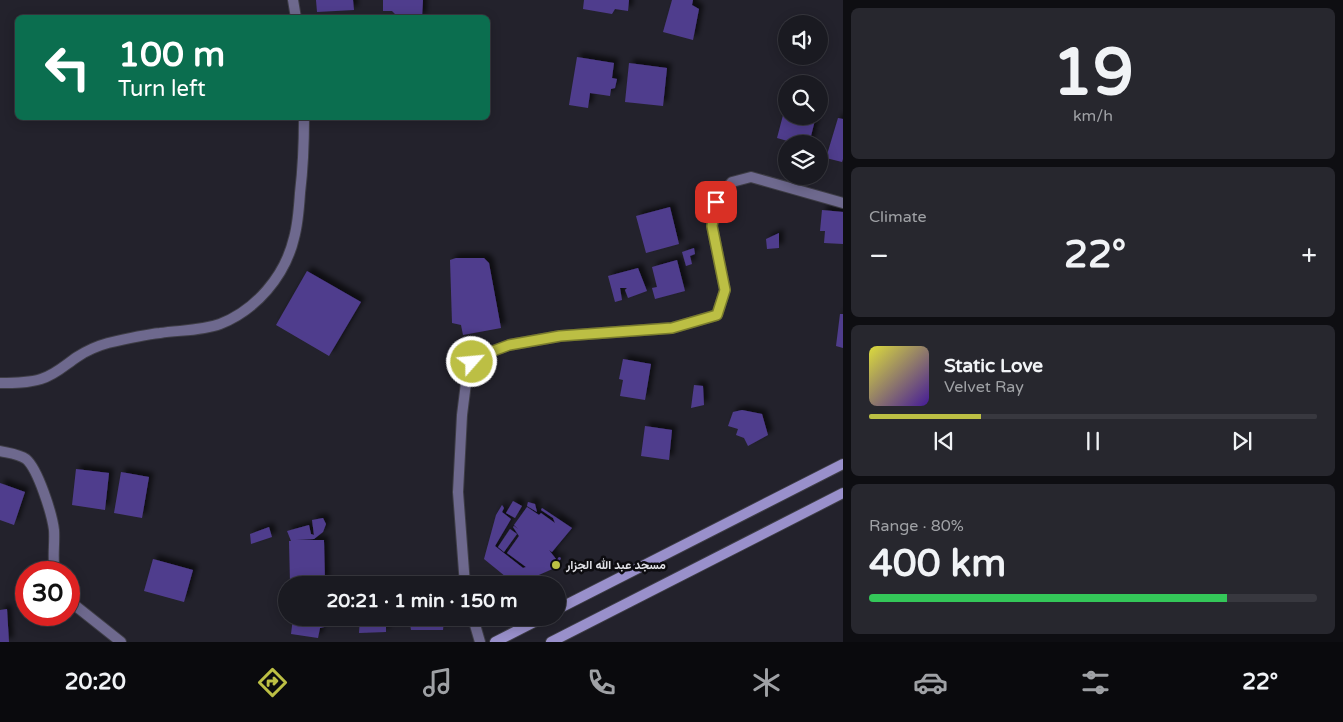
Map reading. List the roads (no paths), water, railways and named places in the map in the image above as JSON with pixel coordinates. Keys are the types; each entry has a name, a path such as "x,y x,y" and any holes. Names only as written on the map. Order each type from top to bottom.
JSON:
{"main road":[{"path":"566,605 843,464"},
{"path":"551,642 843,493"},
{"path":"495,642 526,626"}],"street":[{"path":"293,0 296,15"},
{"path":"0,383 29,382 43,379 79,356 105,344 160,333 201,329 220,324 237,316 253,304 279,275 288,258 294,239 302,180 304,120"},
{"path":"464,576 458,492 462,415 466,383 472,362 485,354 509,345 560,336 672,328 717,315 725,290 712,226 716,202 732,182 752,177 843,202"},
{"path":"0,451 20,456 34,470 49,506 52,519 54,532 52,561"},
{"path":"80,609 121,642"},
{"path":"476,626 480,642"}],"place":[{"name":"مسجد عبد الله الجزار","path":"556,565"}]}
